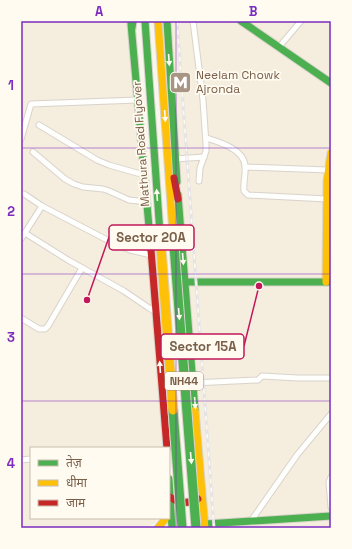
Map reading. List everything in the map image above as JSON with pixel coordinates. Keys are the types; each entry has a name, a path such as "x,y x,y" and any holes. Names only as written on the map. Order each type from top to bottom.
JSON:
{"main road":[{"name":"Mathura Road Flyover","path":"145,21 182,528"},
{"name":"NH44","path":"158,21 173,233 202,527"},
{"path":"167,21 175,159 202,494 202,527 251,521 331,516"},
{"path":"241,21 331,83"},
{"path":"132,23 167,447"},
{"path":"167,142 178,199"},
{"path":"185,282 329,282 327,199 328,170 331,153"},
{"path":"172,528 170,503 186,503 199,499 202,494"},
{"path":"158,528 165,519"}],"street":[{"path":"193,21 206,138 206,151 200,168 199,181"},
{"path":"278,47 301,21"},
{"path":"21,139 32,104 138,100"},
{"path":"39,125 98,160 109,165 144,175"},
{"path":"206,138 222,143 238,153 245,160 244,191 248,195 327,199"},
{"path":"33,152 65,179 83,188 103,189 129,200 146,202"},
{"path":"175,159 204,157"},
{"path":"245,167 328,170"},
{"path":"24,194 42,206 113,243 130,250 151,255"},
{"path":"21,239 42,206"},
{"path":"25,233 156,312"},
{"path":"21,318 39,329 45,329 82,268"},
{"path":"193,383 258,380 262,376 331,378"},
{"path":"251,521 297,454 331,414"},
{"path":"331,477 329,482 331,507"}],"shaded area":[{"path":"21,21 136,21 163,447 30,447 30,519 157,519 155,523 146,528 21,528"},
{"path":"166,21 331,21 331,528 207,528"}],"railway":[{"path":"177,21 214,528"}],"traffic: fast":[{"path":"132,28 133,21"},
{"path":"145,21 160,234"},
{"path":"167,21 177,182"},
{"path":"241,21 331,83"},
{"path":"131,24 151,250"},
{"path":"178,195 195,410"},
{"path":"173,233 196,528"},
{"path":"185,282 331,282"},
{"path":"173,410 182,528"},
{"path":"170,495 172,528"},
{"path":"205,524 331,516"}],"traffic: slow":[{"path":"158,21 173,233"},
{"path":"326,282 327,181 331,153"},
{"path":"160,234 173,410"},
{"path":"195,410 205,528"},
{"path":"158,528 165,519"}],"traffic: jam":[{"path":"174,178 178,199"},
{"path":"151,250 167,447"},
{"path":"170,497 177,501 184,502 191,502 198,499"}],"place":[{"name":"Neelam Chowk Ajronda","path":"181,82"},
{"name":"Sector 15A","path":"259,286"},
{"name":"Sector 20A","path":"87,300"}]}
